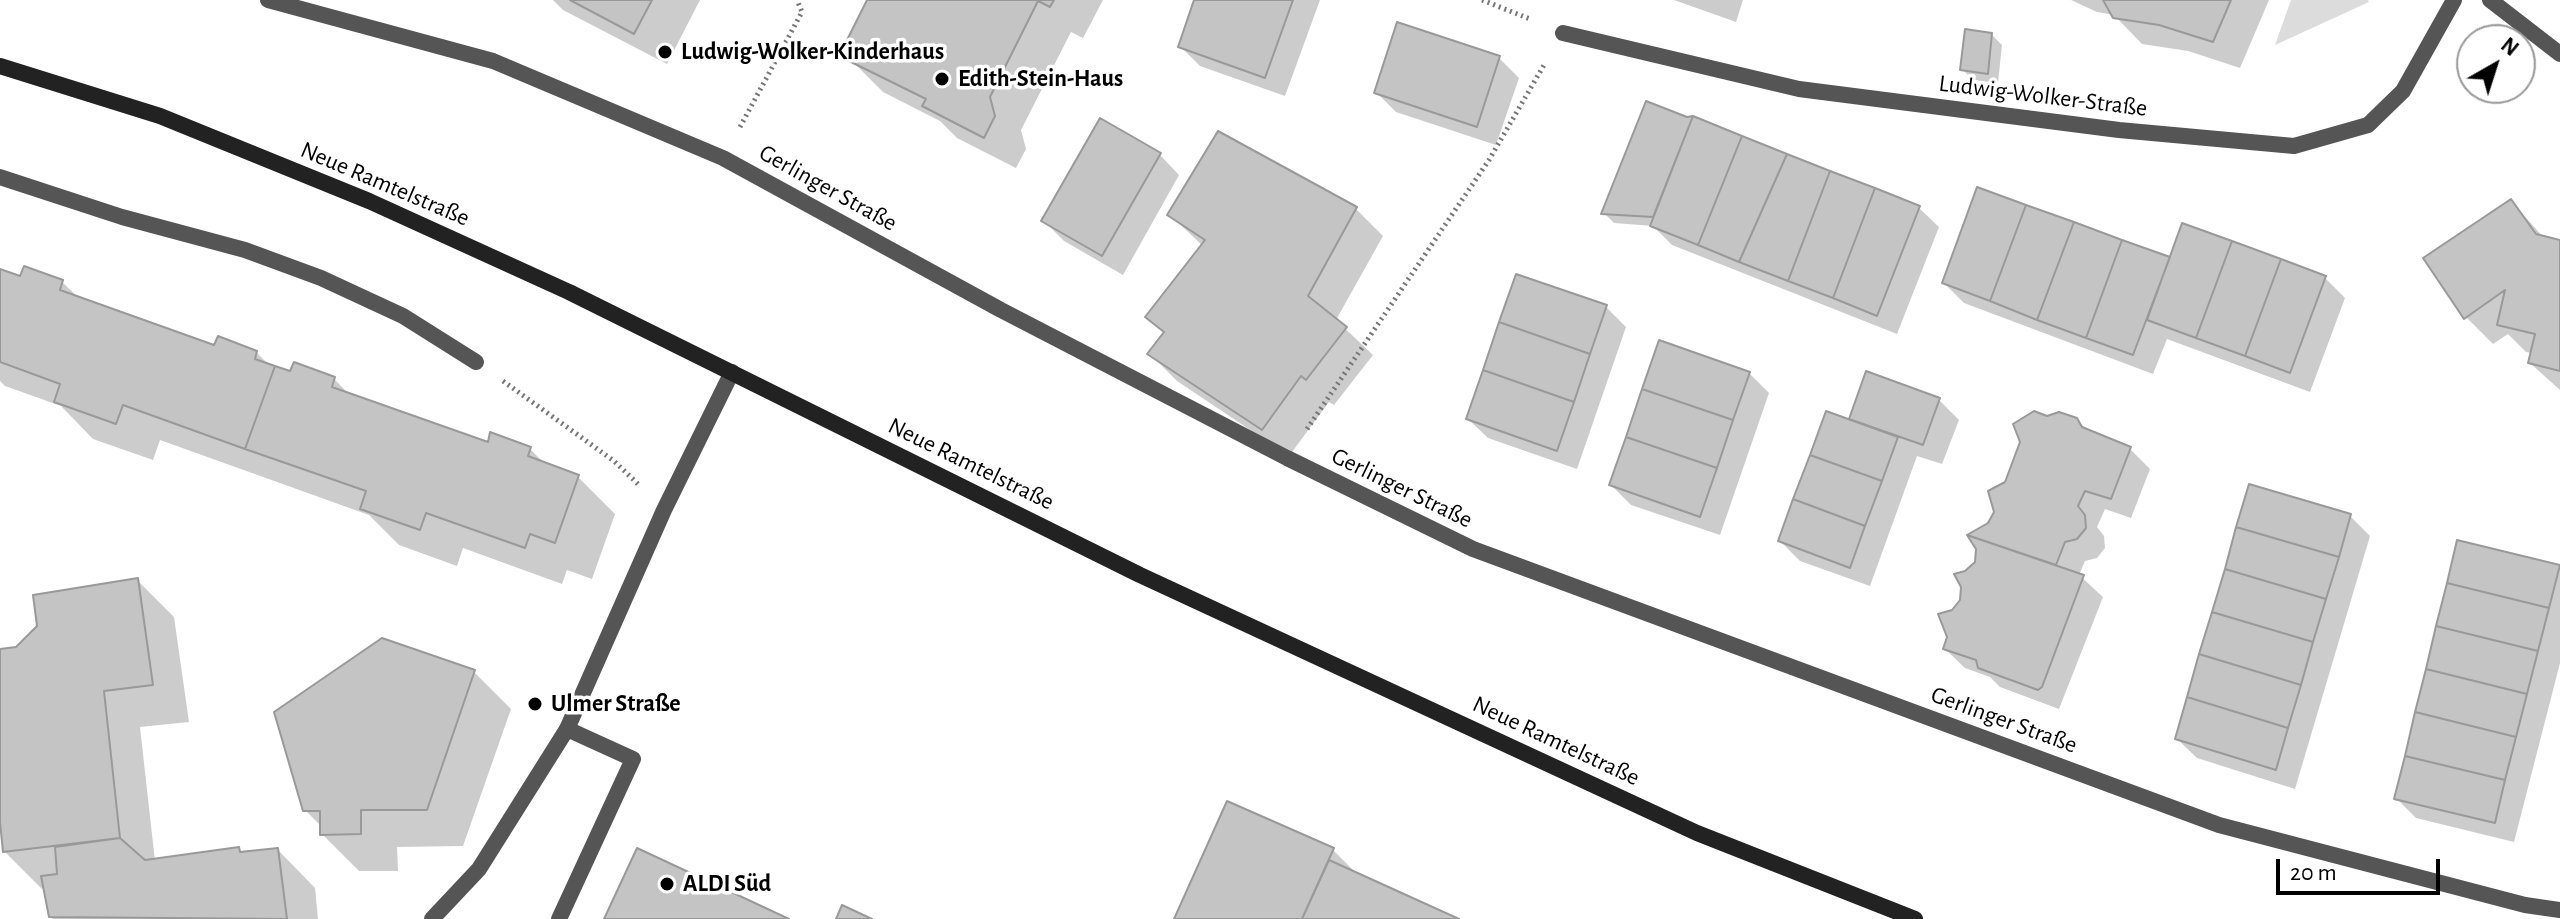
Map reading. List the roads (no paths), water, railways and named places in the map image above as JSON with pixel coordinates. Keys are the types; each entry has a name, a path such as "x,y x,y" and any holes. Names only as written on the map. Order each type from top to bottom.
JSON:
{"main road":[{"name":"Neue Ramtelstraße","path":"0,66 160,116 369,201 569,292 1140,575 1697,833 1915,919"}],"street":[{"name":"Gerlinger Straße","path":"268,0 493,61 723,158 1001,310 1287,458 1473,549 2219,825 2525,905 2560,910"},
{"name":"Ludwig-Wolker-Straße","path":"1563,33 1799,89 2119,130 2294,146 2368,125 2403,91 2454,0"},
{"path":"2490,0 2560,54"},
{"path":"0,177 122,217 245,250 321,278 403,316 476,362"},
{"path":"432,919 479,869 567,729 664,510 732,372"},
{"path":"559,919 633,759 567,729"}],"place":[{"name":"Ludwig-Wolker-Kinderhaus","path":"665,52"},
{"name":"Edith-Stein-Haus","path":"942,79"},
{"name":"Ulmer Straße","path":"535,704"},
{"name":"ALDI Süd","path":"667,884"}]}
